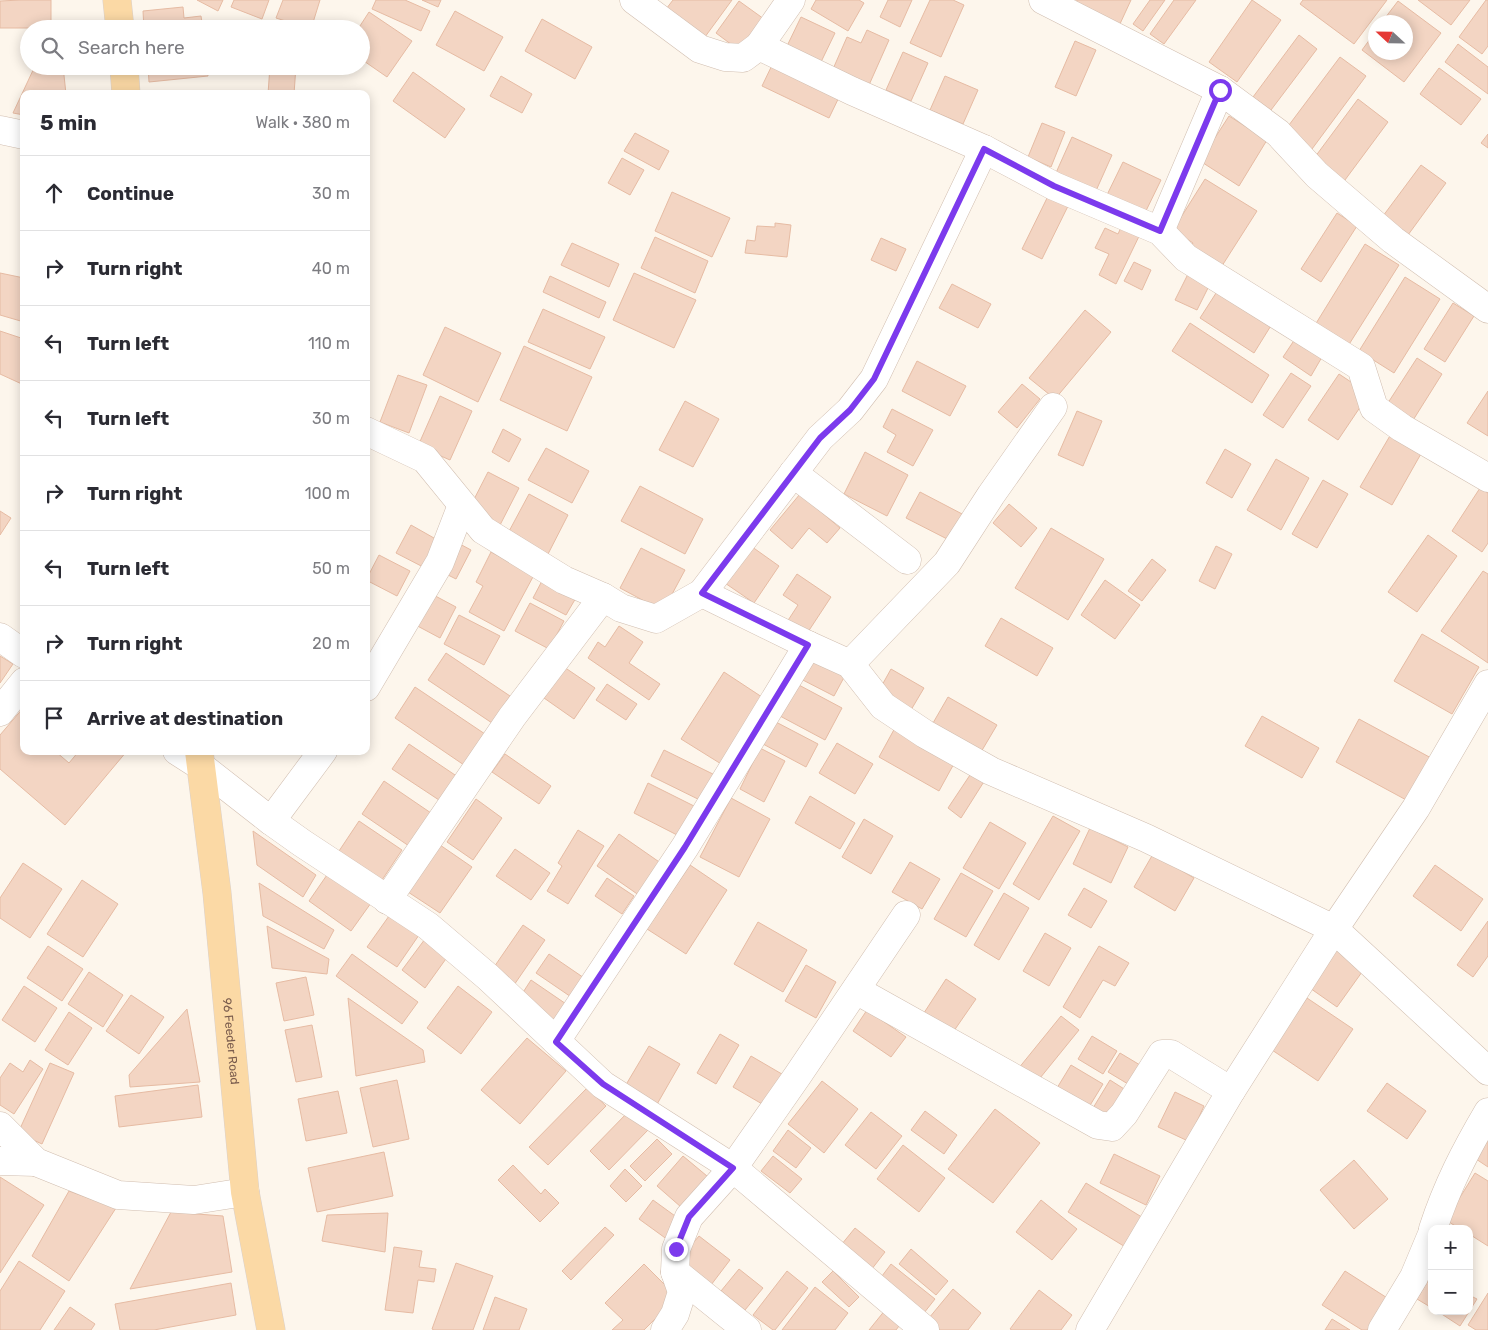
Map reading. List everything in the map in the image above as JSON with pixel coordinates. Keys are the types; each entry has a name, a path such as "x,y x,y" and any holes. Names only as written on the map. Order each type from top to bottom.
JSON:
{"main road":[{"path":"117,0 119,20"},
{"path":"125,75 126,90"},
{"name":"96 Feeder Road","path":"200,759 224,952 236,1104 246,1192 271,1330"}],"street":[{"path":"634,0 700,49 725,57 743,58 759,46 791,0"},
{"path":"1043,0 1220,90 1278,133 1317,175 1393,240 1488,309"},
{"path":"759,46 852,91 984,149 1054,186 1160,231 1186,258 1362,367 1374,408 1402,428 1488,478"},
{"path":"1160,231 1220,90"},
{"path":"0,130 20,134"},
{"path":"370,433 425,459 483,530 564,580 603,596 621,608 656,619 702,593 820,438 850,410 874,379 984,149"},
{"path":"850,664 947,563 1053,407"},
{"path":"793,473 907,560"},
{"path":"370,680 440,562 462,505"},
{"path":"702,593 850,664 883,706 925,734 991,771 1146,838 1334,929 1488,1071"},
{"path":"387,900 512,717 603,596"},
{"path":"0,637 20,651"},
{"path":"556,1042 685,847 808,645"},
{"path":"1090,1330 1231,1090 1334,929 1416,808 1488,684"},
{"path":"0,712 20,687"},
{"path":"271,821 320,755"},
{"path":"200,759 271,821 428,926 488,977 603,1084 733,1168 926,1330"},
{"path":"665,1330 675,1314 682,1292 675,1272 676,1249 689,1217 733,1168 906,916"},
{"path":"856,990 1098,1125 1112,1127 1124,1114 1162,1054 1170,1054 1231,1090"},
{"path":"1434,1225 1443,1198 1467,1147 1488,1112"},
{"path":"0,1126 36,1162"},
{"path":"0,1161 36,1162 118,1195 194,1200 246,1192"},
{"path":"1382,1330 1414,1277 1428,1244"},
{"path":"675,1272 747,1330"}],"building":[{"path":"51,0 51,20 20,20 20,28 0,28 0,1"},
{"path":"197,0 223,0 218,11"},
{"path":"234,0 269,0 262,19 231,7"},
{"path":"283,0 320,0 314,20 282,20 276,18"},
{"path":"376,0 405,0 430,11 421,31 372,9"},
{"path":"422,0 441,0 438,7"},
{"path":"673,0 732,0 702,41 663,13"},
{"path":"816,0 859,0 864,3 848,31 811,9"},
{"path":"888,0 912,0 900,27 880,17"},
{"path":"930,0 953,0 964,5 941,57 910,43"},
{"path":"1077,0 1131,0 1119,26 1075,5"},
{"path":"1150,0 1165,0 1143,31 1133,24"},
{"path":"1174,0 1196,0 1164,44 1150,34"},
{"path":"1252,0 1281,20 1237,82 1209,62"},
{"path":"1303,0 1387,0 1376,15 1368,15 1368,25 1354,44 1300,4"},
{"path":"1418,0 1470,0 1451,25"},
{"path":"1486,0 1488,0 1488,46 1482,54 1459,37"},
{"path":"739,1 764,19 740,51 716,33"},
{"path":"1398,1 1441,33 1404,82 1375,60 1413,60 1413,15 1387,15"},
{"path":"183,7 184,18 201,16 202,20 144,20 143,11"},
{"path":"455,11 503,37 484,71 436,45"},
{"path":"369,12 412,41 387,77 370,65 370,20 364,20"},
{"path":"801,17 835,33 821,62 787,46"},
{"path":"542,19 592,47 575,79 525,51"},
{"path":"867,30 889,40 869,85 833,69 847,37 861,43"},
{"path":"1299,35 1317,49 1271,110 1253,97"},
{"path":"1075,41 1096,50 1076,96 1055,87"},
{"path":"1368,42 1368,55 1362,50"},
{"path":"1458,44 1488,67 1488,94 1445,62"},
{"path":"903,52 928,63 911,101 886,90"},
{"path":"1340,57 1366,76 1312,149 1286,129"},
{"path":"775,59 842,91 829,118 762,86"},
{"path":"1439,68 1481,99 1461,125 1420,94"},
{"path":"413,72 465,109 445,138 393,101"},
{"path":"31,75 64,75 66,90 24,90"},
{"path":"149,75 208,75 208,76 149,82"},
{"path":"269,75 295,75 294,90 268,90"},
{"path":"501,76 532,94 522,113 490,96"},
{"path":"945,76 978,90 963,124 930,110"},
{"path":"20,98 20,114 13,113"},
{"path":"1358,99 1388,122 1342,184 1312,161"},
{"path":"1229,116 1267,140 1239,186 1200,161"},
{"path":"1042,123 1065,132 1051,167 1028,157"},
{"path":"635,133 669,151 659,170 624,151"},
{"path":"1488,134 1488,148 1481,143"},
{"path":"1072,137 1112,155 1095,193 1055,175"},
{"path":"622,158 644,170 630,195 608,183"},
{"path":"1123,162 1161,180 1142,219 1104,201"},
{"path":"1421,165 1446,183 1408,235 1383,216"},
{"path":"1205,179 1257,211 1220,269 1189,249 1193,243 1173,230"},
{"path":"672,192 730,218 712,257 655,231"},
{"path":"1050,192 1070,202 1042,259 1022,249"},
{"path":"1337,213 1357,226 1321,282 1301,269"},
{"path":"1125,219 1143,228 1116,284 1099,275 1109,254 1095,248 1105,228 1118,234"},
{"path":"775,223 791,225 787,257 745,253 747,240 755,241 757,226 775,227"},
{"path":"655,237 708,261 695,293 641,268"},
{"path":"881,238 906,249 896,271 871,260"},
{"path":"572,243 619,264 609,287 561,265"},
{"path":"1365,244 1399,265 1348,346 1315,325"},
{"path":"1134,262 1151,270 1142,290 1124,281"},
{"path":"1190,270 1212,280 1197,310 1175,300"},
{"path":"0,273 20,277 20,321 0,315"},
{"path":"634,273 696,300 674,348 613,320"},
{"path":"550,276 606,302 599,318 543,292"},
{"path":"1405,277 1440,299 1394,373 1359,351"},
{"path":"952,284 991,304 978,328 939,308"},
{"path":"1218,290 1272,324 1254,353 1200,318"},
{"path":"1453,303 1474,316 1445,362 1424,349"},
{"path":"543,309 605,337 590,369 528,342"},
{"path":"1085,310 1111,332 1055,399 1029,378"},
{"path":"1190,323 1269,375 1252,403 1172,351"},
{"path":"445,327 501,353 478,402 423,375"},
{"path":"0,331 20,338 20,383 0,374"},
{"path":"1295,339 1322,357 1311,376 1283,357"},
{"path":"524,346 592,377 567,431 500,400"},
{"path":"1417,358 1442,374 1410,425 1384,409"},
{"path":"917,361 966,386 950,416 902,391"},
{"path":"1291,373 1311,386 1283,428 1263,415"},
{"path":"1339,374 1369,394 1338,440 1308,420"},
{"path":"398,375 427,385 409,433 380,422"},
{"path":"1022,384 1040,399 1017,428 998,412"},
{"path":"1488,391 1488,436 1467,423"},
{"path":"440,396 472,411 450,460 418,446"},
{"path":"685,401 719,419 693,467 659,450"},
{"path":"892,409 933,430 913,466 887,452 896,435 883,427"},
{"path":"1077,411 1102,421 1083,466 1058,455"},
{"path":"503,429 521,439 509,462 492,452"},
{"path":"1391,434 1422,452 1392,505 1360,487"},
{"path":"546,448 589,471 572,503 528,480"},
{"path":"1225,449 1251,464 1232,498 1206,483"},
{"path":"865,452 908,475 887,516 844,494"},
{"path":"1276,459 1309,478 1281,530 1247,510"},
{"path":"488,472 519,488 499,527 468,511"},
{"path":"1323,480 1348,494 1317,548 1292,534"},
{"path":"640,486 703,519 685,554 621,521"},
{"path":"1480,488 1488,493 1488,543 1482,552 1452,531"},
{"path":"920,492 966,516 953,542 906,518"},
{"path":"529,494 568,515 547,556 507,535"},
{"path":"800,494 840,528 827,543 809,528 792,549 770,530"},
{"path":"1009,504 1037,528 1021,547 993,523"},
{"path":"0,511 11,518 0,535"},
{"path":"411,525 441,542 427,569 396,553"},
{"path":"1051,528 1104,559 1068,620 1015,588"},
{"path":"1428,535 1457,556 1417,612 1388,592"},
{"path":"458,543 471,550 456,579 442,572"},
{"path":"748,544 779,566 754,603 722,581"},
{"path":"1216,546 1232,554 1215,589 1199,581"},
{"path":"641,548 685,570 663,611 620,588"},
{"path":"491,552 534,575 504,631 469,612 483,586 476,582"},
{"path":"379,555 410,571 397,596 370,582 370,572"},
{"path":"1152,559 1166,570 1142,601 1128,591"},
{"path":"1483,571 1488,574 1488,663 1441,631"},
{"path":"797,574 831,597 804,638 785,625 798,605 783,595"},
{"path":"543,579 577,596 566,615 533,598"},
{"path":"1105,580 1140,605 1115,639 1081,615"},
{"path":"426,591 456,607 440,638 410,622"},
{"path":"530,603 564,621 549,649 515,631"},
{"path":"459,615 500,636 484,665 444,644"},
{"path":"1001,618 1053,648 1037,676 985,646"},
{"path":"619,626 643,642 629,663 660,684 649,700 588,658 598,642 605,647"},
{"path":"1422,634 1479,667 1452,714 1394,681"},
{"path":"809,650 848,670 834,696 795,676"},
{"path":"446,653 510,696 492,723 428,680"},
{"path":"0,656 13,664 0,683"},
{"path":"564,667 595,688 574,719 544,698"},
{"path":"891,669 924,688 908,715 876,696"},
{"path":"724,672 768,701 726,767 681,739"},
{"path":"607,684 637,704 626,720 596,700"},
{"path":"797,684 842,708 825,740 780,716"},
{"path":"415,687 485,734 464,765 395,718"},
{"path":"948,697 997,725 981,752 933,723"},
{"path":"20,712 20,755 60,755 69,763 76,755 124,755 65,825 0,769 0,735"},
{"path":"1262,716 1319,748 1302,778 1245,746"},
{"path":"1359,719 1433,759 1410,802 1336,762"},
{"path":"774,721 818,744 806,767 763,744"},
{"path":"896,726 956,760 939,791 879,757"},
{"path":"837,743 873,764 855,794 819,773"},
{"path":"409,744 458,777 442,802 392,769"},
{"path":"760,748 785,761 764,802 740,789"},
{"path":"664,750 721,778 708,804 651,776"},
{"path":"505,754 551,786 539,804 492,772"},
{"path":"972,772 985,780 961,818 948,808"},
{"path":"384,781 431,813 409,846 362,814"},
{"path":"648,783 696,807 681,837 634,813"},
{"path":"810,796 855,823 840,849 795,823"},
{"path":"731,798 770,819 739,877 700,857"},
{"path":"476,799 502,818 473,860 447,842"},
{"path":"1053,816 1080,831 1039,900 1013,884"},
{"path":"864,819 893,836 871,874 842,857"},
{"path":"359,821 402,850 380,883 337,854"},
{"path":"990,822 1026,843 999,889 963,868"},
{"path":"1090,828 1128,847 1111,883 1073,864"},
{"path":"578,830 604,846 568,904 547,891 562,866 558,863"},
{"path":"253,831 316,875 303,897 257,865"},
{"path":"619,834 665,866 643,898 597,866"},
{"path":"440,845 472,867 440,913 408,892"},
{"path":"515,849 550,873 531,900 496,876"},
{"path":"1153,854 1194,878 1175,911 1134,887"},
{"path":"910,862 940,879 922,909 892,892"},
{"path":"23,863 62,889 30,938 0,918 0,898"},
{"path":"690,865 727,890 686,954 647,929"},
{"path":"1435,865 1483,899 1461,931 1413,896"},
{"path":"329,872 371,903 351,931 309,901"},
{"path":"961,873 993,891 966,937 934,919"},
{"path":"607,878 634,896 622,914 595,896"},
{"path":"82,880 118,904 83,957 47,934"},
{"path":"259,883 334,930 324,949 263,916"},
{"path":"1084,888 1107,901 1091,928 1068,915"},
{"path":"1004,893 1029,908 999,960 974,945"},
{"path":"389,916 419,935 397,967 367,947"},
{"path":"1488,921 1488,956 1473,977 1457,965"},
{"path":"758,922 807,950 783,992 734,964"},
{"path":"523,925 545,940 514,985 492,970"},
{"path":"267,926 329,959 327,974 272,968"},
{"path":"1045,933 1071,948 1049,986 1023,971"},
{"path":"425,939 448,956 425,988 402,970"},
{"path":"1337,945 1367,965 1337,1007 1307,986"},
{"path":"48,946 83,969 62,1001 27,978"},
{"path":"1099,946 1129,963 1115,986 1103,980 1080,1018 1063,1007"},
{"path":"352,954 418,1002 402,1024 336,976"},
{"path":"549,954 590,982 577,1001 536,973"},
{"path":"806,965 836,982 816,1018 785,1001"},
{"path":"89,972 123,995 103,1027 68,1004"},
{"path":"306,977 314,1015 284,1021 276,983"},
{"path":"946,979 976,999 949,1038 920,1019"},
{"path":"531,980 572,1008 560,1024 520,997"},
{"path":"24,986 57,1008 35,1042 2,1020"},
{"path":"458,986 492,1012 461,1054 427,1028"},
{"path":"131,995 164,1017 139,1054 106,1031"},
{"path":"348,998 423,1050 425,1062 356,1076"},
{"path":"1307,998 1353,1029 1318,1081 1272,1050"},
{"path":"187,1009 200,1082 130,1087 129,1075"},
{"path":"867,1010 906,1037 891,1057 853,1031"},
{"path":"69,1012 92,1028 68,1065 45,1050"},
{"path":"1061,1016 1079,1030 1036,1083 1018,1069"},
{"path":"312,1025 322,1077 296,1082 285,1030"},
{"path":"720,1034 739,1045 716,1084 697,1073"},
{"path":"1092,1036 1117,1051 1103,1074 1078,1059"},
{"path":"527,1038 566,1071 520,1124 481,1090"},
{"path":"649,1046 680,1064 656,1106 624,1088"},
{"path":"1120,1053 1150,1071 1138,1090 1108,1072"},
{"path":"751,1056 787,1077 769,1108 733,1087"},
{"path":"30,1060 43,1069 14,1114 0,1105 0,1078 10,1063 23,1072"},
{"path":"50,1063 74,1073 42,1144 18,1133"},
{"path":"1071,1065 1103,1084 1089,1107 1057,1088"},
{"path":"397,1080 409,1139 373,1147 360,1088"},
{"path":"1110,1080 1132,1094 1111,1126 1090,1113"},
{"path":"822,1081 858,1109 824,1153 788,1124"},
{"path":"1387,1083 1426,1111 1407,1139 1367,1111"},
{"path":"198,1085 202,1117 119,1127 115,1096"},
{"path":"587,1088 606,1106 548,1165 529,1147"},
{"path":"338,1091 347,1133 306,1141 298,1099"},
{"path":"1175,1092 1204,1106 1188,1141 1158,1127"},
{"path":"995,1109 1040,1143 993,1203 948,1169"},
{"path":"629,1111 648,1130 609,1170 590,1151"},
{"path":"925,1111 957,1135 944,1154 911,1130"},
{"path":"871,1112 902,1136 876,1169 845,1145"},
{"path":"788,1130 811,1148 796,1168 773,1151"},
{"path":"657,1139 672,1154 645,1181 630,1166"},
{"path":"1488,1139 1488,1167 1476,1159"},
{"path":"903,1145 945,1178 919,1212 877,1179"},
{"path":"384,1152 393,1196 317,1212 308,1168"},
{"path":"1114,1154 1160,1176 1146,1205 1100,1183"},
{"path":"683,1156 707,1176 681,1207 657,1186"},
{"path":"773,1156 802,1179 790,1193 761,1171"},
{"path":"1354,1160 1388,1199 1354,1229 1320,1190"},
{"path":"513,1165 541,1194 545,1189 559,1203 540,1222 498,1180"},
{"path":"625,1169 642,1186 626,1202 610,1186"},
{"path":"1475,1173 1488,1181 1488,1246 1473,1237 1473,1225 1454,1225 1446,1220"},
{"path":"0,1177 44,1205 0,1273"},
{"path":"1086,1183 1145,1219 1127,1248 1068,1212"},
{"path":"69,1191 116,1208 69,1281 32,1256"},
{"path":"653,1200 682,1221 668,1240 639,1219"},
{"path":"1041,1200 1077,1229 1052,1260 1016,1232"},
{"path":"171,1212 223,1216 232,1272 130,1289"},
{"path":"388,1213 385,1252 322,1241 327,1215"},
{"path":"605,1227 614,1235 571,1280 562,1271"},
{"path":"855,1228 885,1252 868,1274 837,1250"},
{"path":"699,1236 730,1260 711,1285 679,1260"},
{"path":"394,1247 422,1251 419,1267 436,1269 434,1282 418,1280 413,1313 385,1310"},
{"path":"911,1249 948,1281 936,1295 899,1264"},
{"path":"19,1261 65,1291 40,1330 0,1330 0,1291"},
{"path":"456,1263 493,1276 473,1330 434,1330 432,1329"},
{"path":"644,1264 677,1297 644,1330 612,1330 623,1320 605,1303"},
{"path":"891,1264 935,1299 920,1318 876,1284"},
{"path":"739,1269 763,1288 745,1310 721,1291"},
{"path":"787,1271 808,1288 775,1330 773,1330 753,1315"},
{"path":"833,1271 859,1297 849,1307 822,1282"},
{"path":"1345,1271 1392,1301 1373,1330 1362,1330 1322,1305"},
{"path":"1428,1281 1428,1306 1417,1299"},
{"path":"231,1283 236,1315 154,1330 120,1330 115,1304"},
{"path":"815,1287 848,1313 835,1330 782,1330"},
{"path":"953,1289 981,1313 968,1330 931,1330 924,1324"},
{"path":"1039,1290 1072,1315 1061,1330 1010,1329"},
{"path":"1488,1293 1488,1330 1476,1330 1468,1325"},
{"path":"495,1297 527,1309 519,1330 483,1330"},
{"path":"1473,1297 1477,1299 1473,1305"},
{"path":"70,1307 95,1324 91,1330 54,1330"},
{"path":"886,1309 902,1322 896,1330 869,1330"},
{"path":"1443,1315 1467,1315 1460,1326"},
{"path":"1332,1319 1350,1330 1325,1330"}],"route":[{"path":"676,1249 689,1217 733,1168 603,1084 556,1042 685,847 808,645 702,593 820,438 850,410 874,379 984,149 1054,186 1160,231 1220,90"}]}
